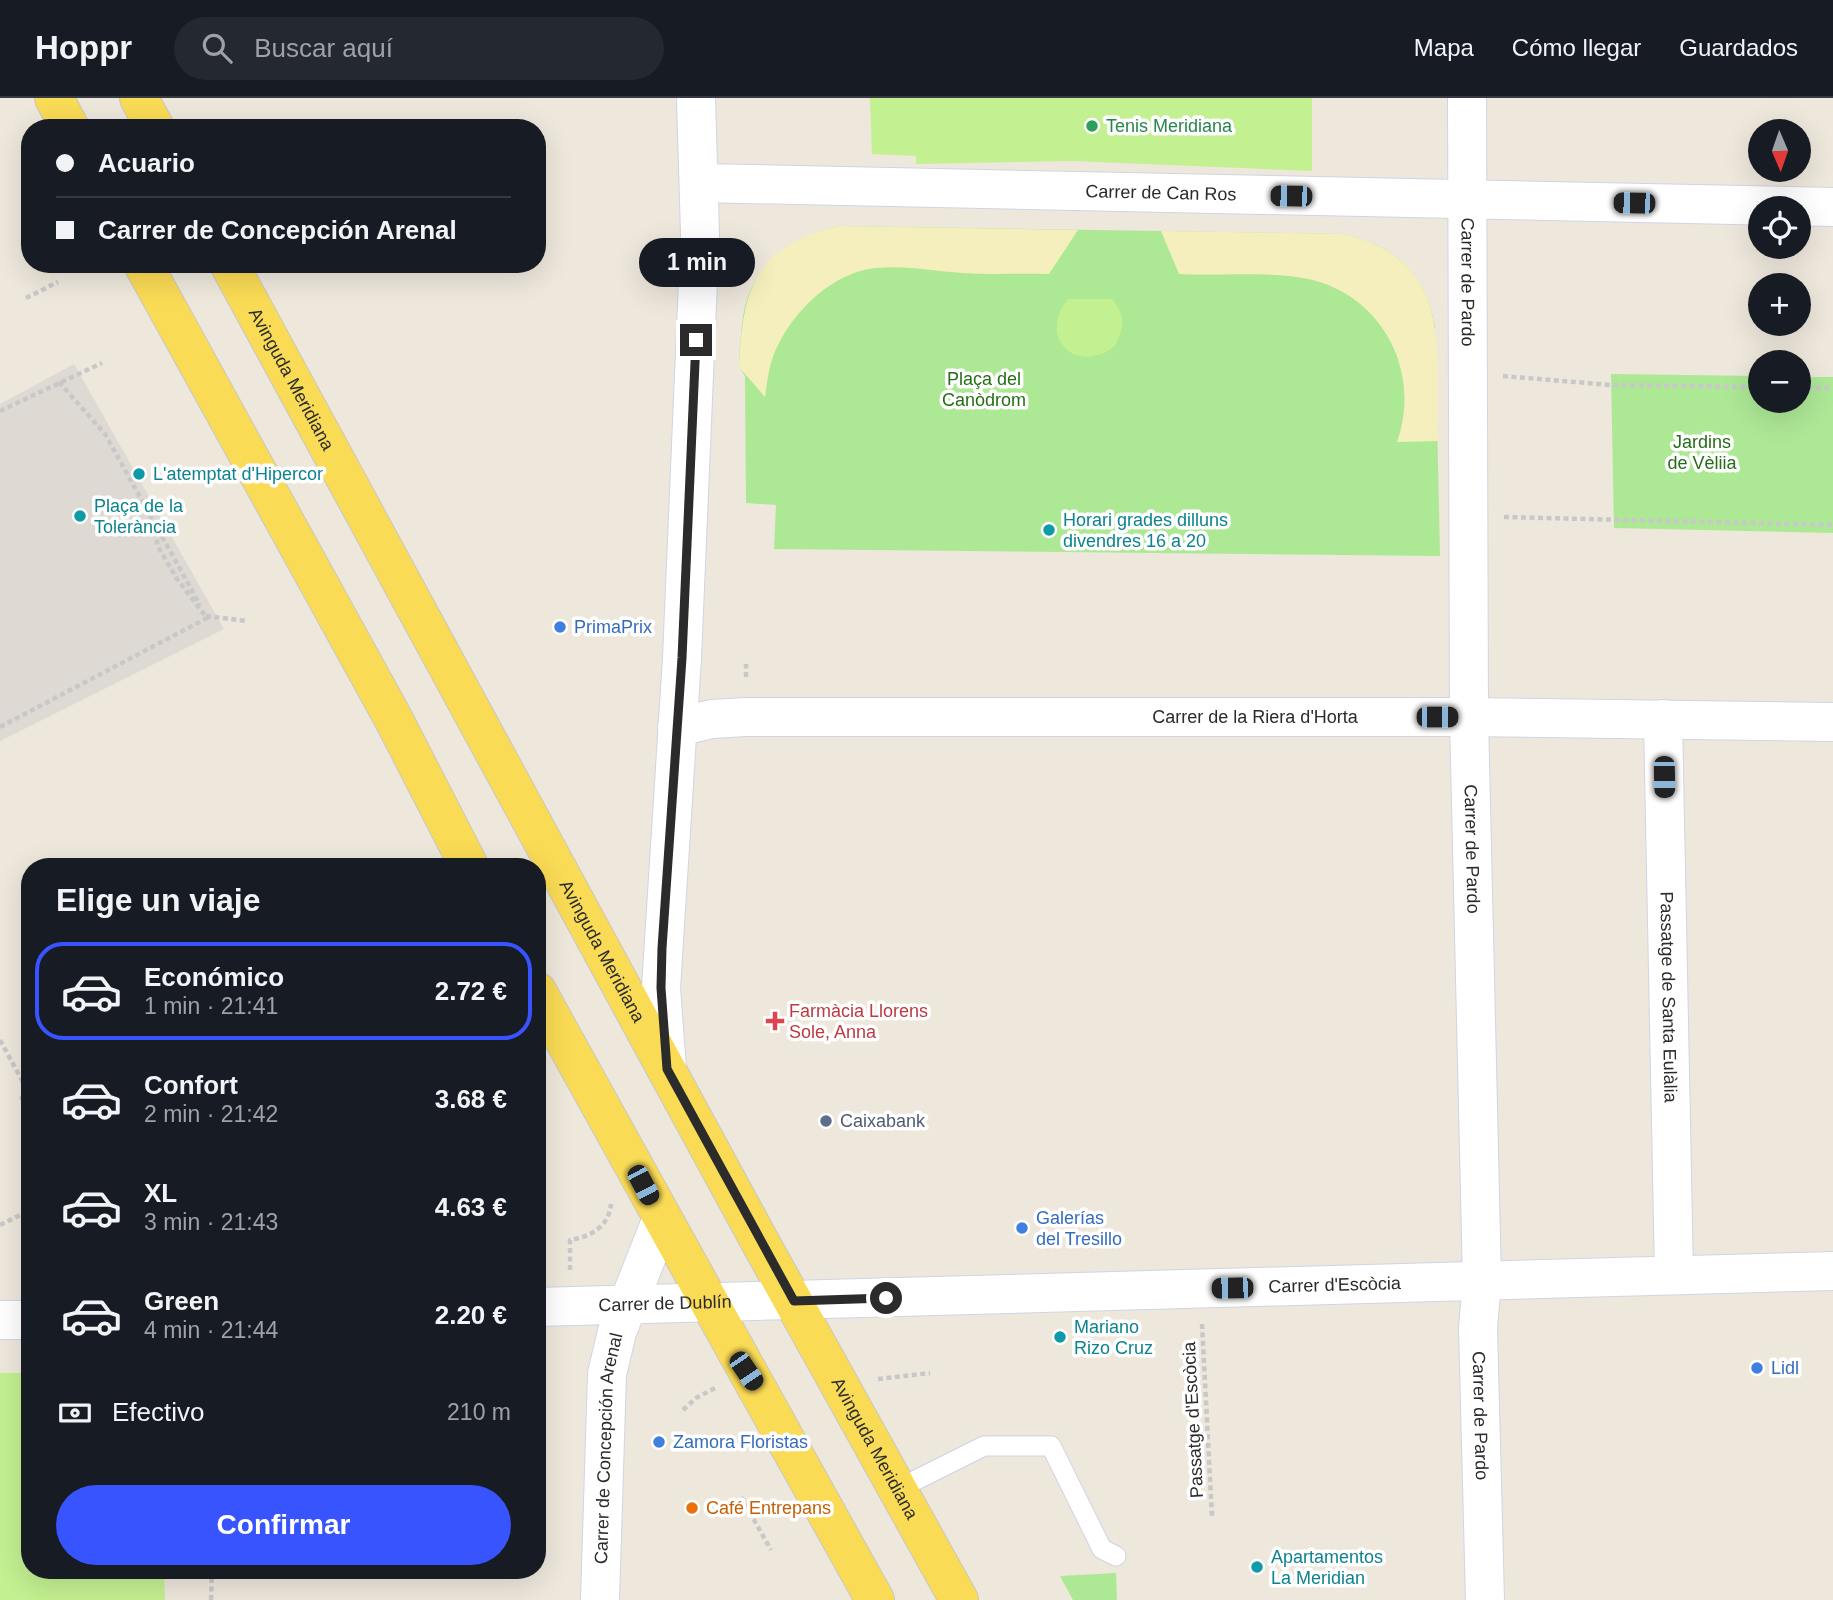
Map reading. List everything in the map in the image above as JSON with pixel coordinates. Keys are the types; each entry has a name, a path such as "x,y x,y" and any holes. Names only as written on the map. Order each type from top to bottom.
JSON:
{"main road":[{"path":"54,98 65,119"},
{"path":"139,98 150,119"},
{"path":"148,273 393,718 465,858"},
{"name":"Avinguda Meridiana","path":"234,273 896,1490 960,1600"},
{"path":"546,1008 661,1221 710,1302 737,1357 874,1600"}],"street":[{"path":"667,1069 661,975 677,727 701,234 696,98"},
{"name":"Carrer de Pardo","path":"1467,98 1469,717 1482,1281 1478,1328 1485,1600"},
{"name":"Carrer de Can Ros","path":"699,183 1833,207"},
{"name":"Carrer de la Riera d'Horta","path":"677,727 712,719 745,718 1469,717 1833,722"},
{"name":"Passatge de Santa Eulàlia","path":"1663,719 1674,1275"},
{"name":"Carrer de Concepción Arenal","path":"600,1600 604,1392 611,1352 661,1221"},
{"name":"Carrer d'Escòcia","path":"794,1301 1833,1271"},
{"name":"Carrer de Dublín","path":"546,1307 794,1301"},
{"path":"0,1320 21,1320"}],"lane":[{"path":"896,1490 985,1446 1051,1446 1102,1549 1116,1556"}],"path":[{"path":"26,298 58,282"},
{"path":"0,411 102,363"},
{"path":"1491,375 1611,385 1748,387"},
{"path":"59,382 105,434 157,523 207,618"},
{"path":"1811,388 1833,388"},
{"path":"1502,517 1833,525"},
{"path":"157,523 157,545 177,579 207,618"},
{"path":"0,727 207,618 247,621"},
{"path":"746,664 746,677"},
{"path":"0,1040 21,1080"},
{"path":"0,1226 21,1215"},
{"path":"569,1269 570,1240"},
{"name":"Passatge d'Escòcia","path":"1202,1323 1212,1517"},
{"name":"Avinguda Meridiana","path":"873,1380 930,1373"},
{"path":"683,1410 696,1398 718,1387"},
{"path":"741,1497 771,1550"},
{"path":"211,1600 212,1579"}],"green space":[{"name":"Tenis Meridiana","path":"870,98 1312,98 1312,171 1073,161 916,164 916,156 872,154"},
{"name":"Plaça del Canòdrom","path":"839,226 1343,234 1378,246 1405,264 1415,276 1430,307 1435,326 1440,556 774,549 776,505 746,503 745,376 739,357 744,313 749,293 758,277 782,250 818,232"},
{"path":"1068,299 1112,299 1120,311 1122,322 1115,346 1101,354 1087,357 1065,348 1057,327 1060,313"},
{"name":"Jardins de Vèliia","path":"1611,374 1748,376 1748,413 1811,413 1811,377 1833,377 1833,533 1614,528"},
{"path":"0,1373 21,1373 21,1579 164,1579 165,1600 0,1600"},
{"path":"1116,1573 1117,1600 1073,1600 1060,1576"}],"sand":[{"path":"839,226 1078,230 1049,274 973,274 887,267 859,271 842,278 812,300 788,328 772,360 765,397 739,367 744,314 750,293 759,274 771,259 788,245"},
{"path":"1161,231 1343,234 1379,246 1405,264 1422,287 1432,313 1437,343 1438,441 1397,442 1403,416 1404,389 1400,364 1390,341 1376,320 1357,302 1335,288 1309,279 1262,274 1179,274"}],"shaded area":[{"name":"Plaça de la Tolerància","path":"74,364 224,629 0,741 0,404"}],"place":[{"name":"Tenis Meridiana","path":"1092,126"},
{"name":"L'atemptat d'Hipercor","path":"139,474"},
{"name":"Plaça de la Tolerància","path":"80,516"},
{"name":"Horari grades dilluns divendres 16 a 20","path":"1049,530"},
{"name":"PrimaPrix","path":"560,627"},
{"name":"Farmàcia Llorens Sole, Anna","path":"775,1021"},
{"name":"Caixabank","path":"826,1121"},
{"name":"Galerías del Tresillo","path":"1022,1228"},
{"name":"Mariano Rizo Cruz","path":"1060,1337"},
{"name":"Lidl","path":"1757,1368"},
{"name":"Zamora Floristas","path":"659,1442"},
{"name":"Café Entrepans","path":"692,1508"},
{"name":"Apartamentos La Meridian","path":"1257,1567"}],"route":[{"path":"696,340 682,658 662,948 661,988 667,1069 794,1301 886,1298"}]}
